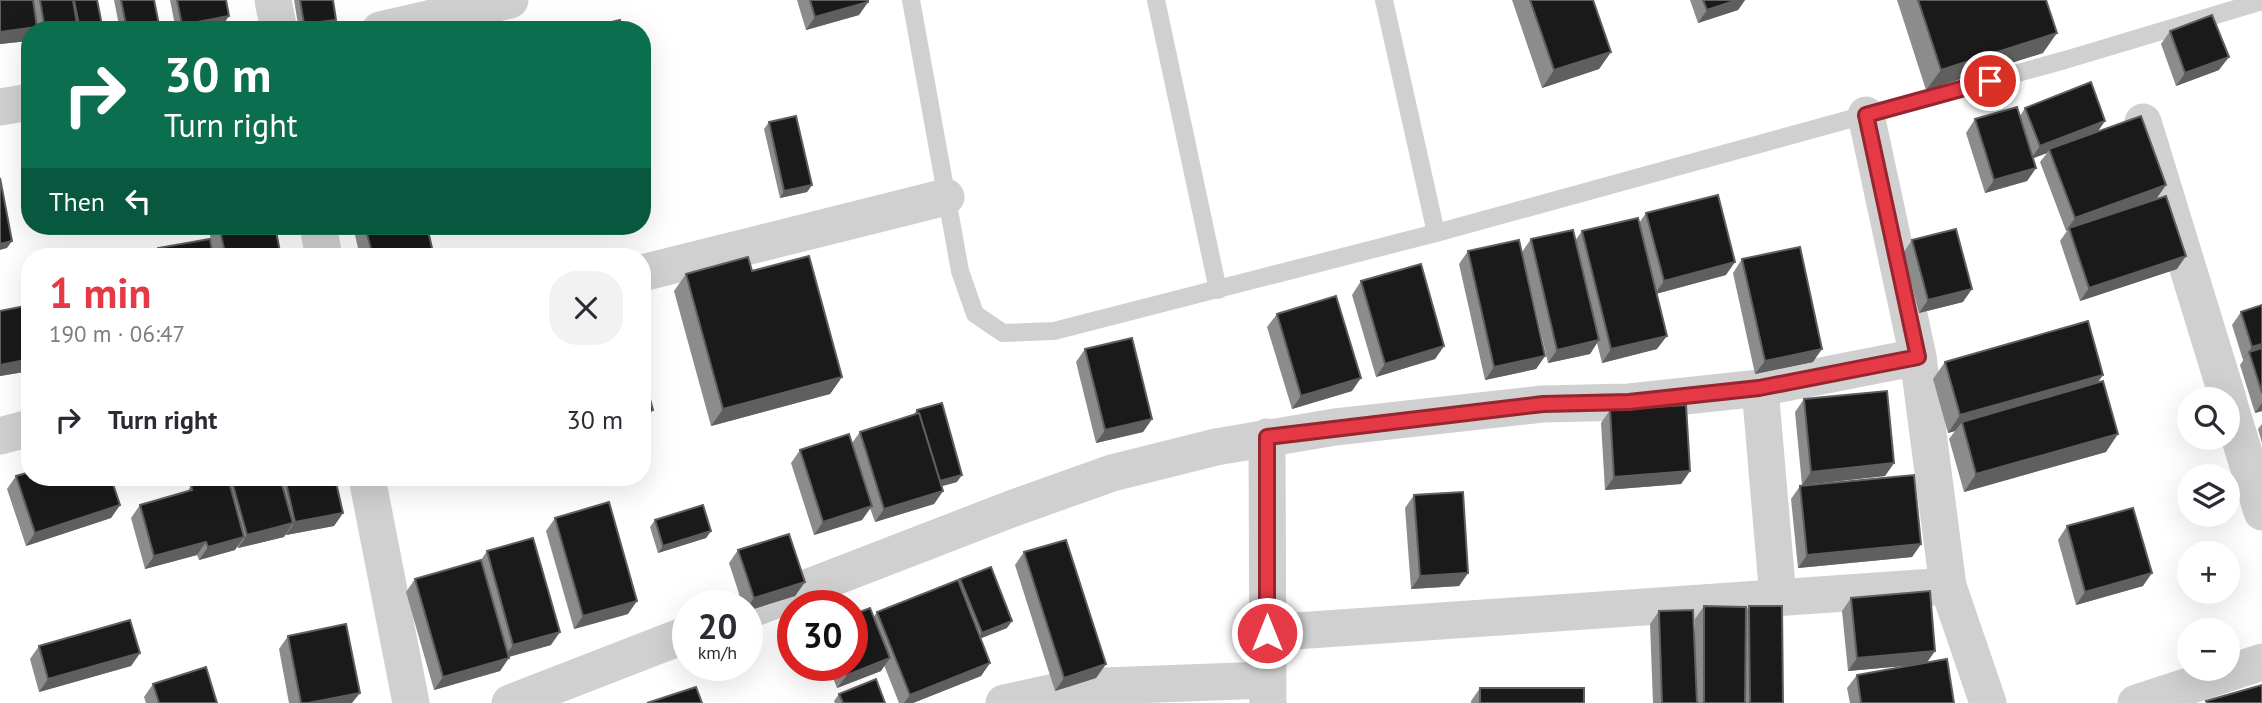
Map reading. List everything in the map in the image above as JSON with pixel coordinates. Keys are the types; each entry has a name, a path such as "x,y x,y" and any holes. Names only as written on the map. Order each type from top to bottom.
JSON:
{"street":[{"path":"273,0 277,21"},
{"path":"419,21 510,0"},
{"path":"0,107 21,104"},
{"path":"1866,115 1918,357 1948,586 1988,703"},
{"path":"2143,122 2224,387"},
{"path":"651,271 946,197"},
{"path":"763,605 1112,473 1216,447 1267,437 1543,404 1629,402 1759,388 1918,357"},
{"path":"1759,388 1778,598"},
{"path":"0,436 21,430"},
{"path":"1004,703 1077,687 1268,692 1267,437"},
{"path":"2240,439 2262,512"},
{"path":"369,486 411,703"},
{"path":"1267,633 1948,586"},
{"path":"510,703 672,640"},
{"path":"2136,703 2262,662"}],"lane":[{"path":"911,0 960,271 975,314 1003,333 1054,331 1436,233 2065,60 2262,1"},
{"path":"1156,0 1218,290"},
{"path":"1384,0 1436,233"}],"building":[{"path":"0,0 33,0 36,21 21,21 21,29 0,32"},
{"path":"40,0 73,0 76,21 44,21"},
{"path":"74,0 97,0 101,21 78,21"},
{"path":"121,0 154,0 158,21 125,21"},
{"path":"177,0 226,0 229,16 203,21 181,21"},
{"path":"300,0 333,0 336,20 304,21"},
{"path":"810,0 868,0 868,2 815,17"},
{"path":"1530,0 1593,0 1611,52 1554,70"},
{"path":"1703,0 1737,0 1707,10"},
{"path":"1918,0 2046,0 2057,33 1941,70"},
{"path":"2212,15 2229,57 2185,73 2170,31"},
{"path":"2091,82 2105,121 2040,146 2025,108"},
{"path":"2017,107 2036,168 1994,180 1975,119"},
{"path":"796,116 812,185 784,191 769,122"},
{"path":"2141,116 2166,185 2075,218 2049,149"},
{"path":"0,178 12,241 0,244"},
{"path":"1718,195 1735,262 1664,281 1646,213"},
{"path":"2166,196 2186,256 2089,288 2069,228"},
{"path":"1638,218 1667,336 1611,349 1582,231"},
{"path":"1956,229 1972,289 1928,300 1912,240"},
{"path":"1573,230 1599,340 1557,350 1531,239"},
{"path":"221,235 277,235 279,248 224,248"},
{"path":"367,235 429,235 432,248 371,248"},
{"path":"210,239 212,248 158,248"},
{"path":"1519,240 1545,356 1494,367 1468,251"},
{"path":"1800,247 1822,349 1765,361 1742,259"},
{"path":"809,256 842,377 723,409 686,274 748,257 752,271"},
{"path":"1421,264 1444,346 1385,364 1361,281"},
{"path":"1336,296 1361,378 1301,396 1277,314"},
{"path":"2262,305 2262,344 2252,347 2241,312"},
{"path":"21,307 21,361 0,365 0,311"},
{"path":"2088,321 2103,375 1960,415 1945,362"},
{"path":"1132,338 1152,419 1105,430 1085,349"},
{"path":"2262,348 2262,393 2249,352"},
{"path":"2103,381 2118,434 1976,474 1962,422"},
{"path":"1887,391 1894,463 1811,472 1804,399"},
{"path":"942,403 962,475 940,481 917,410"},
{"path":"1686,405 1690,471 1614,477 1610,410"},
{"path":"919,413 943,491 884,509 860,432"},
{"path":"849,434 872,506 823,522 800,450"},
{"path":"21,475 21,486 114,486 120,505 35,533 16,476"},
{"path":"1914,475 1921,544 1807,555 1800,486"},
{"path":"191,486 230,486 244,537 208,547 206,542 154,556 140,505 192,490"},
{"path":"233,486 282,486 293,523 247,535"},
{"path":"287,486 337,486 343,513 295,522"},
{"path":"1463,492 1468,573 1420,576 1414,495"},
{"path":"609,502 637,601 583,616 555,518"},
{"path":"703,505 711,531 663,546 655,520"},
{"path":"2133,508 2152,573 2085,592 2067,526"},
{"path":"789,534 805,582 763,595 763,590 751,590 738,550"},
{"path":"533,538 560,632 513,645 487,551"},
{"path":"1066,540 1106,664 1064,678 1024,552"},
{"path":"481,560 509,658 443,677 415,579"},
{"path":"991,567 1012,621 982,633 960,579"},
{"path":"958,580 990,663 910,695 877,612"},
{"path":"1930,591 1935,651 1857,658 1851,598"},
{"path":"1704,606 1746,607 1745,703 1704,703"},
{"path":"1749,606 1782,606 1783,703 1750,703"},
{"path":"870,608 890,658 868,667"},
{"path":"1693,610 1697,703 1662,703 1659,611"},
{"path":"130,620 140,653 48,679 39,646"},
{"path":"346,624 360,693 301,703 288,636"},
{"path":"1947,659 1954,703 1861,703 1857,675"},
{"path":"206,667 217,703 159,703 153,684"},
{"path":"876,679 885,703 843,703 839,694"},
{"path":"2262,685 2262,703 2206,701"},
{"path":"696,687 702,703 647,703"},
{"path":"1480,688 1584,688 1584,703 1480,703"}],"route":[{"path":"1267,633 1267,437 1543,404 1629,402 1759,388 1918,357 1866,115 1990,81"}]}
